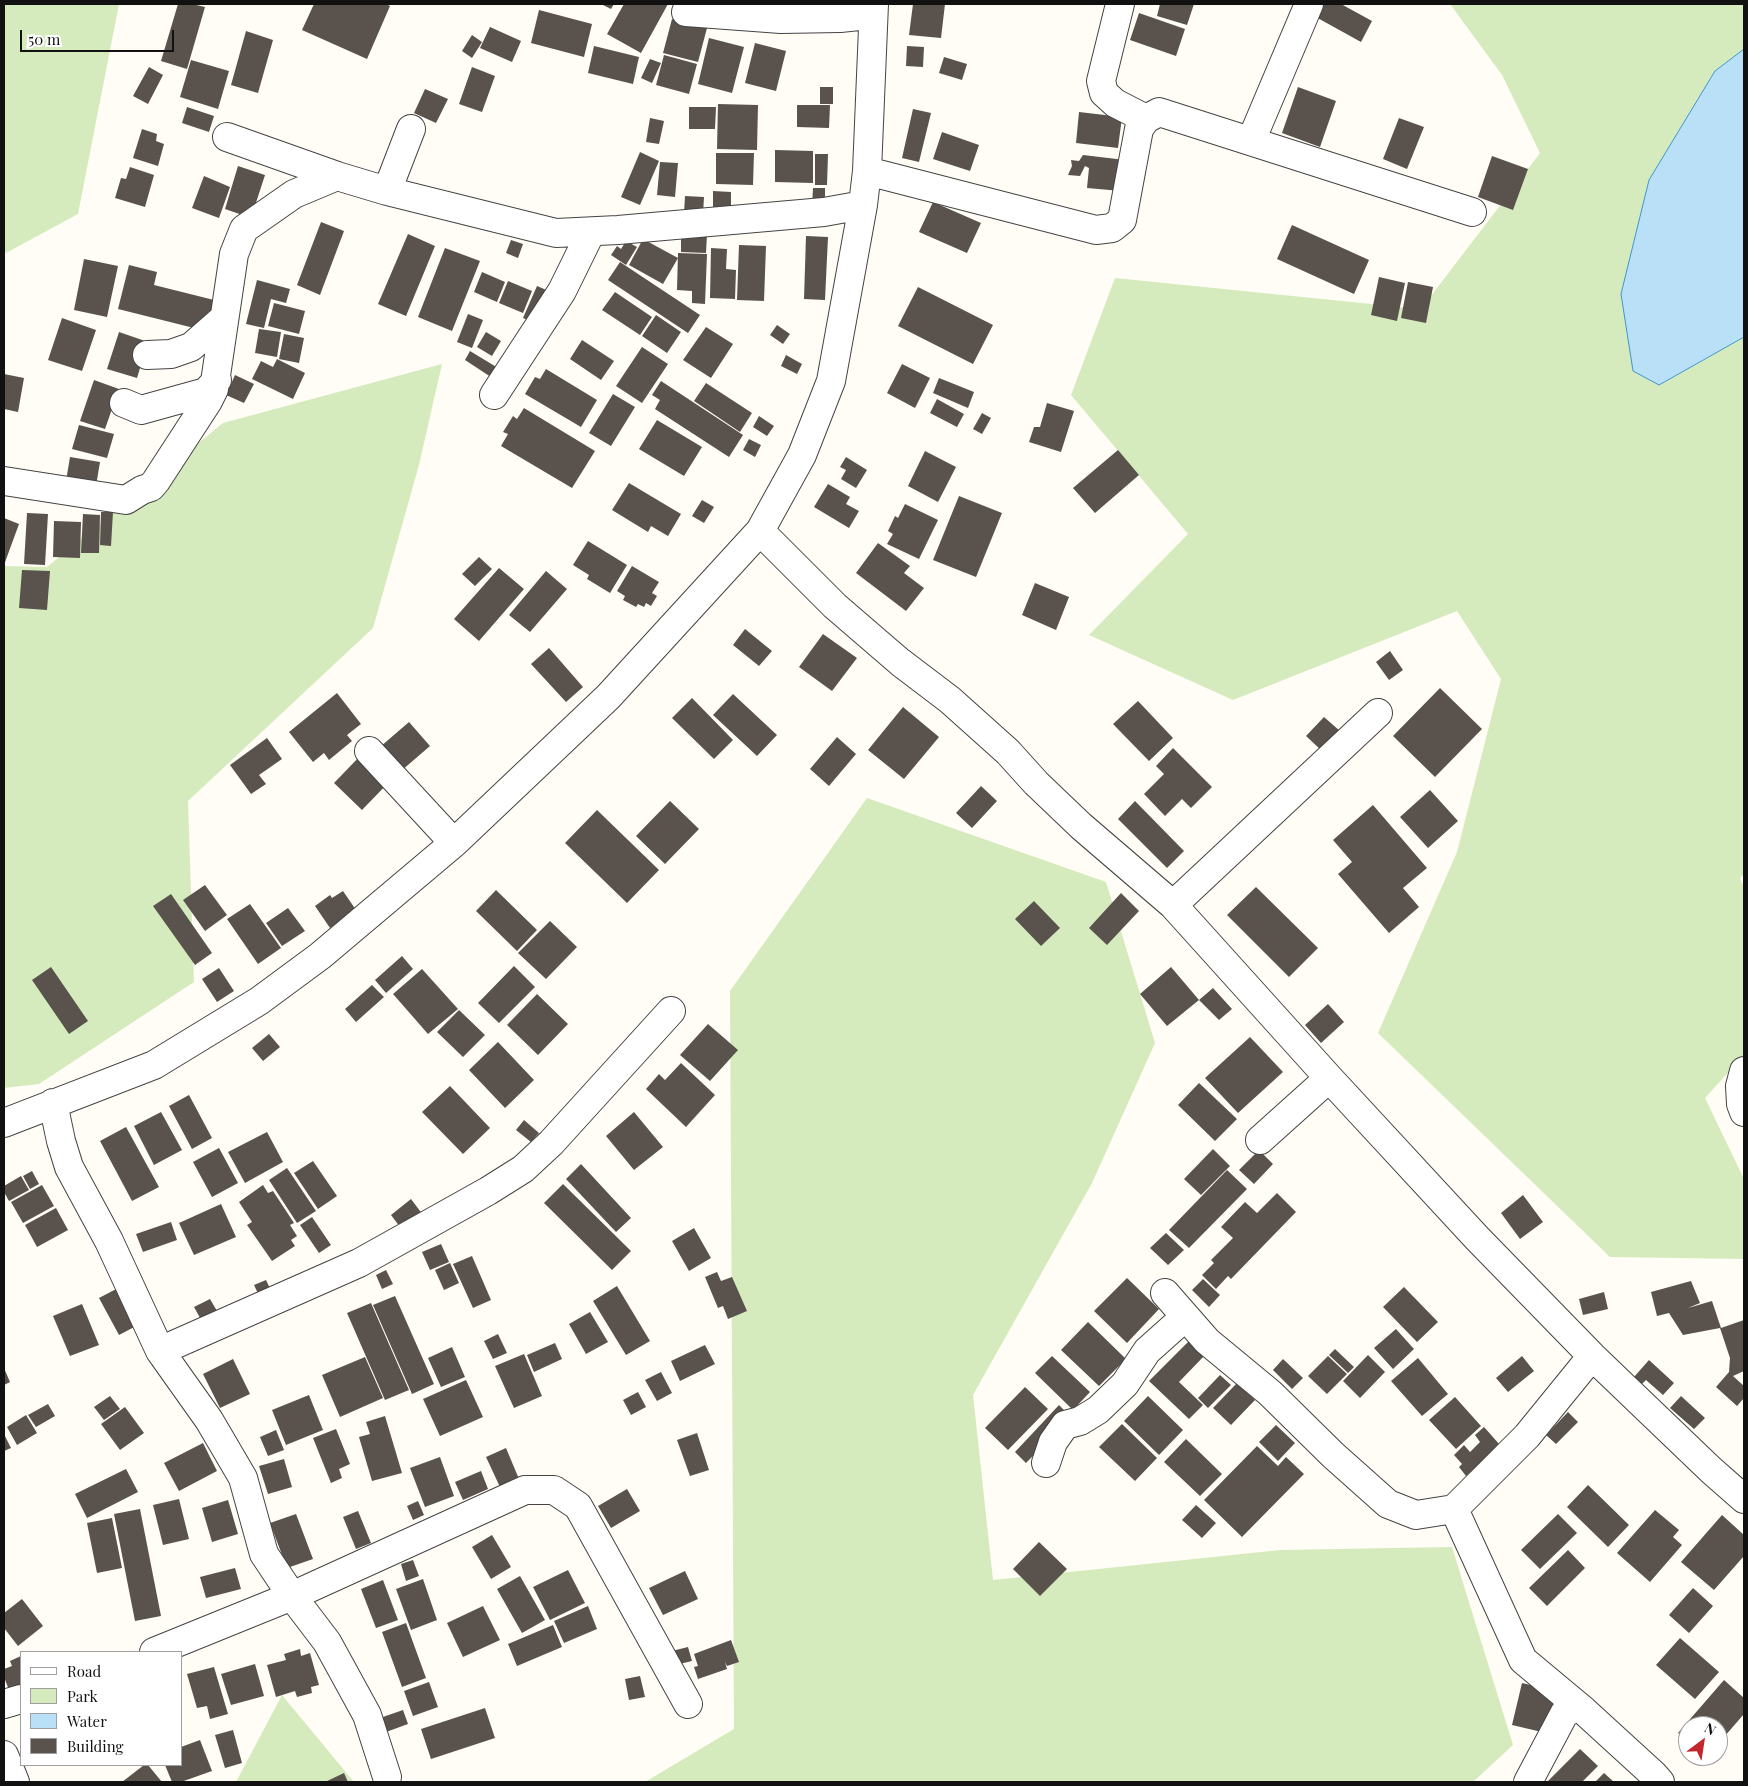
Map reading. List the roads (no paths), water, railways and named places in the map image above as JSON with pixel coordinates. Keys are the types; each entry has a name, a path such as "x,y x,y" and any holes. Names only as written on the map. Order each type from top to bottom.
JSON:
{"street":[{"path":"686,12 781,19 840,18 859,16 874,4"},
{"path":"4,1123 154,1065 259,1001 320,956 454,843 608,697 760,531 802,455 831,381 863,205 867,171 874,4"},
{"path":"1120,4 1102,81 1104,93 1115,103 1146,119"},
{"path":"1251,141 1309,4"},
{"path":"867,171 1096,230 1112,228 1122,220 1139,129 1146,119 1159,112 1472,212"},
{"path":"387,191 411,129"},
{"path":"228,137 337,176 387,191 556,233 591,232 824,212 863,205"},
{"path":"4,481 126,500 151,487 208,401 216,380 234,254 244,229 294,194 337,176"},
{"path":"494,395 562,291 591,232"},
{"path":"146,355 171,354 192,347 224,318"},
{"path":"124,403 141,410 206,392 216,380"},
{"path":"760,531 835,606 900,662 950,700 1008,752 1036,783 1081,826 1174,905 1329,1078 1470,1230 1592,1356 1744,1500"},
{"path":"1174,905 1378,712"},
{"path":"369,751 454,843"},
{"path":"160,1351 359,1263 488,1191 523,1169 551,1143 671,1011"},
{"path":"1744,1071 1740,1086 1741,1104 1744,1112"},
{"path":"1260,1140 1329,1078"},
{"path":"53,1103 69,1167 109,1241 160,1351 209,1420 243,1478 264,1554 292,1596 327,1642 367,1715 387,1777"},
{"path":"1165,1293 1207,1341 1270,1393 1333,1455 1388,1504 1416,1515 1454,1509 1527,1436 1592,1356"},
{"path":"1046,1463 1053,1442 1065,1425 1080,1421 1098,1410 1125,1384 1146,1351 1185,1317"},
{"path":"156,1651 292,1596 525,1490 554,1490 578,1506 688,1704"},
{"path":"1454,1509 1523,1660 1584,1710 1660,1782"},
{"path":"4,1704 20,1699"},
{"path":"1528,1782 1564,1714 1573,1708 1584,1710"},
{"path":"4,1755 15,1782"}],"water":[{"path":"1744,49 1744,337 1659,385 1633,371 1621,294 1649,180 1715,71"}]}
